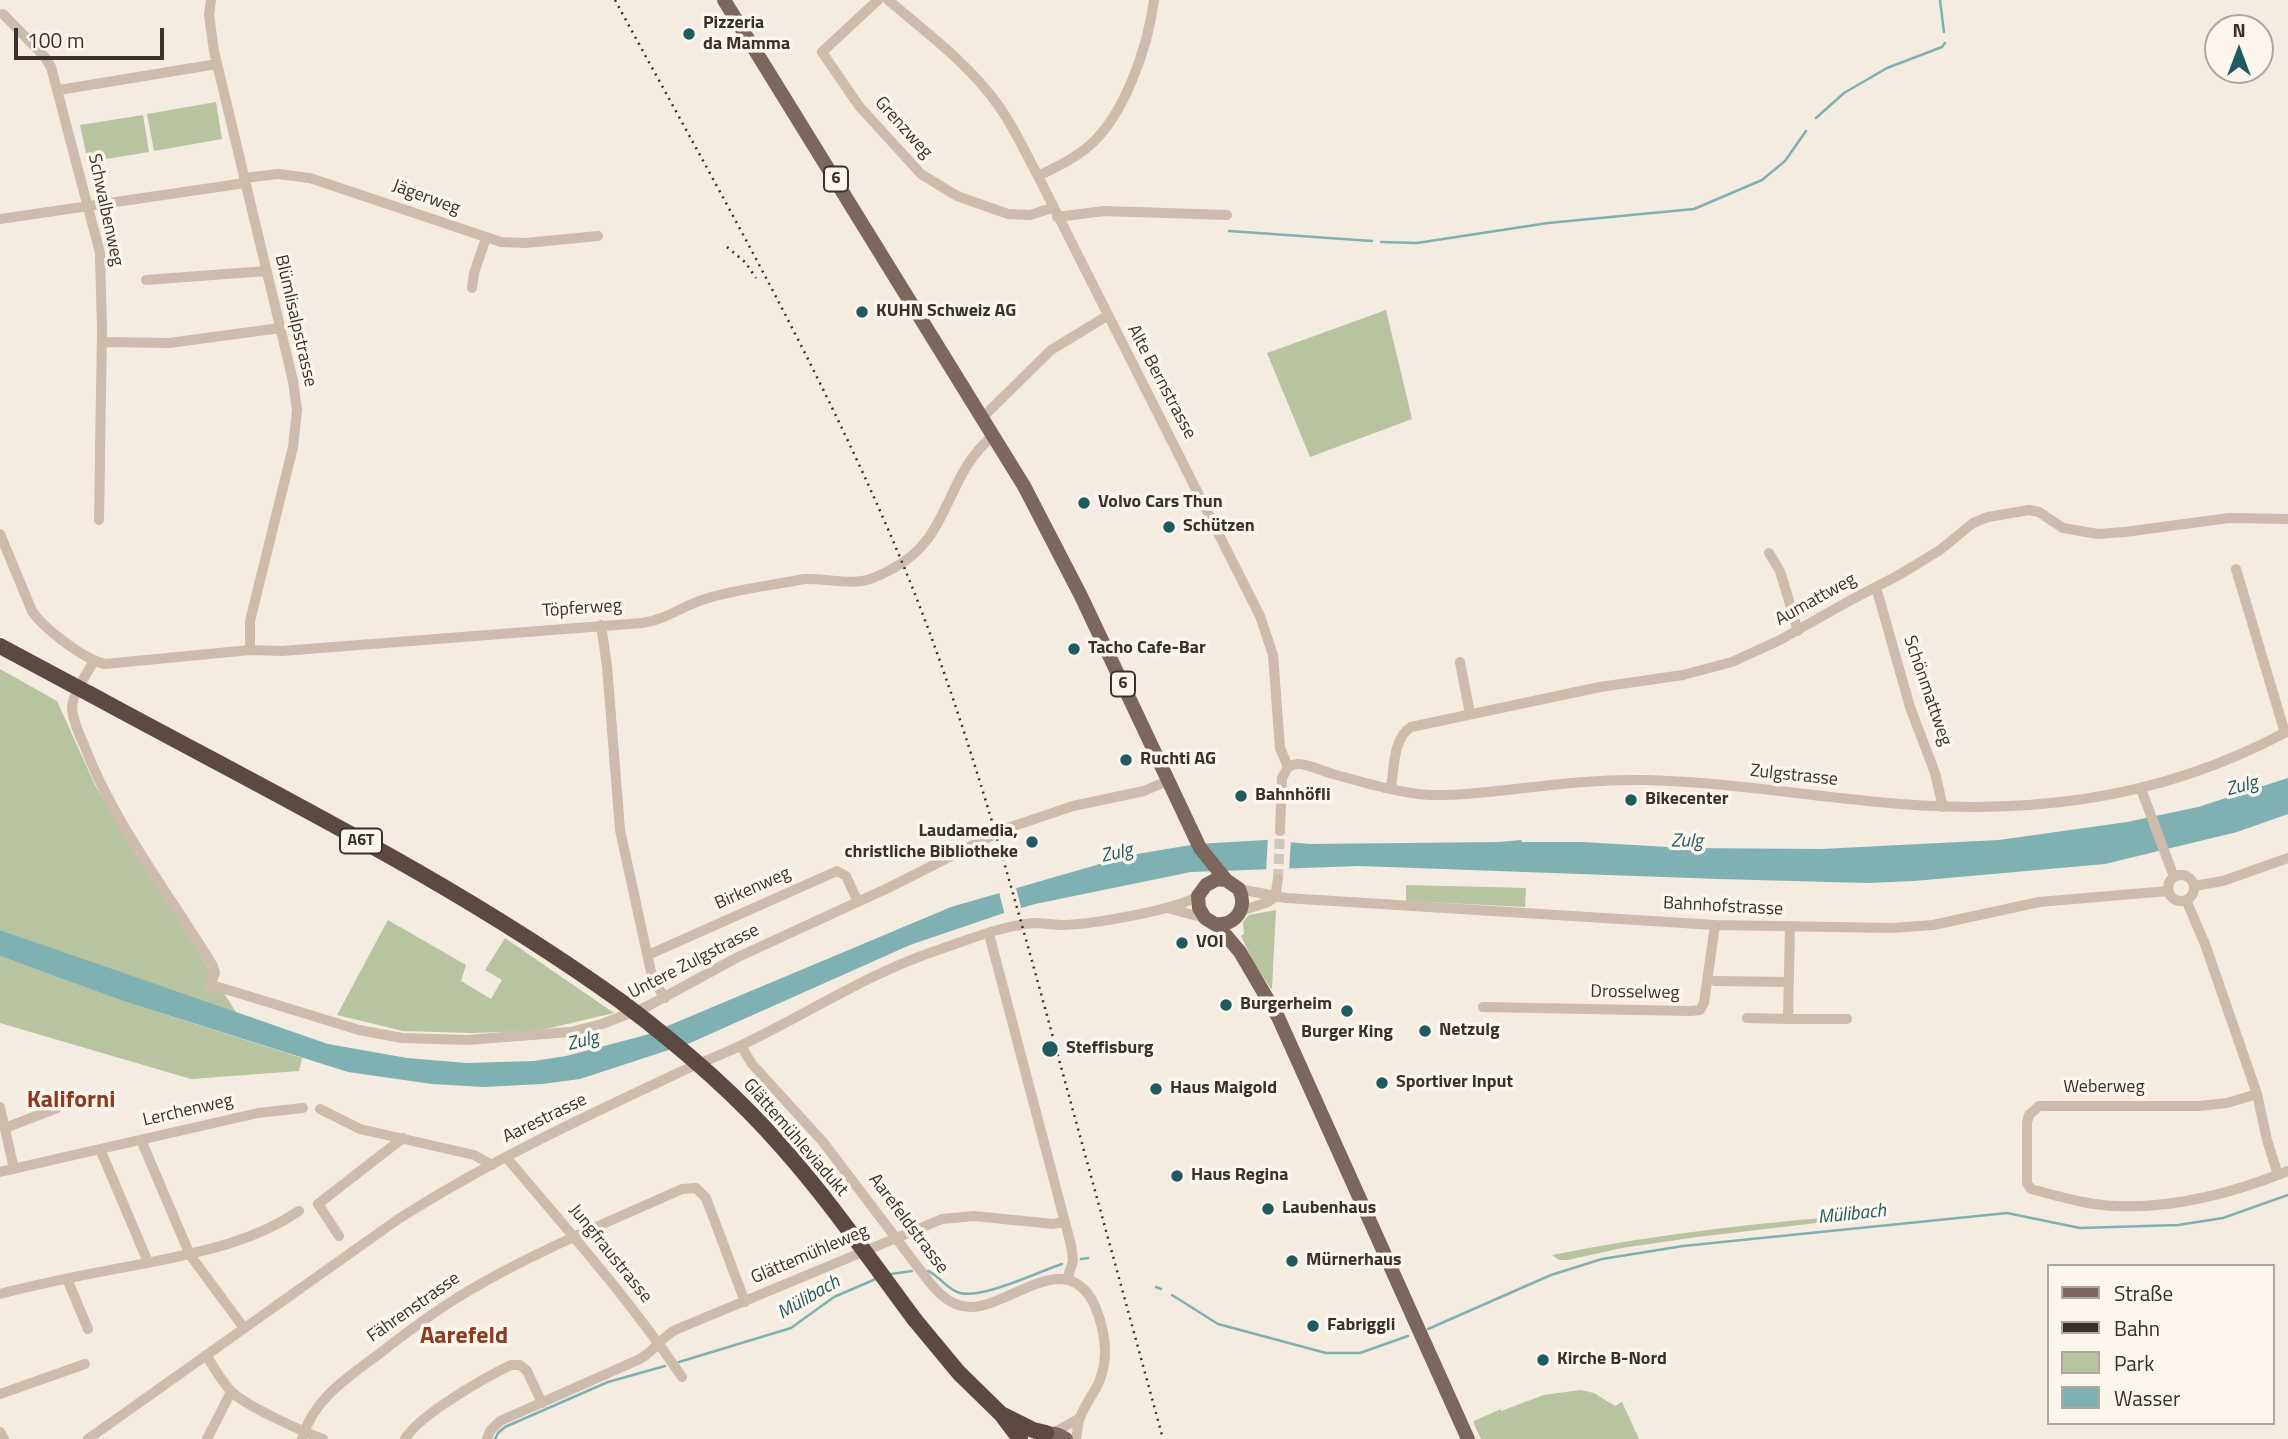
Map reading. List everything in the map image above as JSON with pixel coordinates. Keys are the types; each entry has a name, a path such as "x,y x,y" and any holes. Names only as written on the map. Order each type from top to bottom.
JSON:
{"highway":[{"name":"Glättemühleviadukt","path":"5,648 453,893 531,940 623,1003 702,1066 766,1129 817,1188 915,1320 959,1373 1001,1414"},
{"name":"A6T","path":"1001,1414 1036,1432 1051,1436"},
{"name":"A6T","path":"1001,1414 1020,1439"}],"main road":[{"name":"6","path":"724,0 994,435 1061,556 1198,843 1224,878"},
{"name":"6","path":"1198,843 1202,887"},
{"path":"1240,952 1239,914 1243,900 1239,889 1224,878 1214,880 1202,887 1199,908 1240,952 1285,1031 1396,1285 1468,1439"},
{"path":"1210,921 1224,924 1239,914"}],"street":[{"name":"Blümlisalpstrasse","path":"211,0 210,30 293,381 296,422 290,459 250,621 250,650"},
{"name":"Grenzweg","path":"878,0 822,52 878,129 916,171 957,196 1008,214 1055,212"},
{"name":"Alte Bernstrasse","path":"888,0 962,65 990,94 1006,117 1266,630 1276,677 1280,748 1288,767 1282,778 1280,831"},
{"path":"1038,176 1081,153 1109,125 1127,91 1147,36 1154,0"},
{"name":"Schwalbenweg","path":"1,12 51,66 100,253 102,342 99,520"},
{"path":"59,90 217,64"},
{"name":"Jägerweg","path":"0,219 278,174 310,178 501,242 525,243 598,236"},
{"path":"1055,212 1227,215"},
{"path":"472,288 474,273 486,238"},
{"path":"146,281 266,271"},
{"path":"983,417 1051,350 1107,316"},
{"path":"102,342 169,343 280,328"},
{"name":"Töpferweg","path":"94,661 110,664 250,650 282,651 654,621 703,600 804,579 860,581 889,571 914,555 933,533 967,463 979,447 994,435"},
{"name":"Aumattweg","path":"1391,788 1396,752 1405,731 1416,726 1600,687 1717,667 1750,655 1798,631 1940,550 1973,523 1988,517 2018,511 2039,512 2063,528 2098,534 2228,518 2288,519"},
{"path":"0,534 38,621 94,661"},
{"path":"1769,553 1780,571 1798,631"},
{"path":"2236,569 2286,732"},
{"name":"Schönmattweg","path":"1875,587 1910,707 1935,773 1942,807"},
{"path":"601,625 607,666 620,830 655,983 665,998"},
{"name":"Untere Zulgstrasse","path":"94,661 73,701 72,710 77,728 112,804 213,966 215,972 211,986 359,1030 402,1038 446,1041 570,1032 621,1018 665,998 738,957 858,902 1002,830 1073,806 1134,793 1169,780"},
{"path":"1460,662 1470,714"},
{"name":"Zulgstrasse","path":"1288,767 1300,764 1391,788 1431,795 1604,780 1667,780 1942,807 2003,808 2053,804 2141,789 2220,764 2286,732"},
{"path":"2141,789 2174,877"},
{"path":"2194,886 2223,881 2288,858"},
{"name":"Birkenweg","path":"648,955 837,872 846,876 858,902"},
{"path":"2174,877 2187,877 2194,886"},
{"path":"2174,877 2169,883 2168,891 2175,900 2186,900 2192,895 2194,886"},
{"path":"1239,914 1275,897 1278,879"},
{"path":"1167,908 1202,887"},
{"path":"1239,889 1275,897"},
{"name":"Bahnhofstrasse","path":"1275,897 1715,925 1914,928 2039,902 2168,891"},
{"path":"2186,900 2205,944 2283,1173"},
{"path":"1167,908 1210,921"},
{"name":"Aarestrasse","path":"88,1439 397,1220 443,1191 506,1157 741,1046 882,971 989,933 1033,923 1063,925 1167,908"},
{"name":"Drosselweg","path":"1483,1006 1700,1010 1704,1003 1715,925"},
{"path":"1788,1019 1790,927"},
{"path":"989,933 1073,1253 1067,1280 1081,1286 1090,1297 1100,1322 1105,1348 1102,1375 1080,1418 1076,1439"},
{"path":"1716,981 1788,982"},
{"path":"1746,1018 1847,1019"},
{"name":"Aarefeldstrasse","path":"741,1046 752,1064 823,1142 924,1276 945,1298 957,1305 984,1305 1045,1281 1067,1280"},
{"name":"Weberweg","path":"2257,1094 2227,1103 2199,1106 2039,1106 2029,1115 2027,1123 2027,1184 2031,1189 2100,1205 2166,1204 2220,1195 2283,1173"},
{"path":"14,1169 2,1118 57,1108"},
{"name":"Lerchenweg","path":"0,1172 258,1114 303,1108"},
{"path":"320,1109 360,1129 474,1155 492,1165"},
{"path":"339,1236 318,1204 403,1138"},
{"path":"141,1140 190,1255 243,1328"},
{"path":"100,1149 148,1262"},
{"name":"Jungfraustrasse","path":"506,1157 603,1270 682,1377"},
{"name":"Fährenstrasse","path":"303,1435 318,1405 339,1383 422,1321 483,1282 573,1237 682,1189 696,1188 706,1198 745,1301"},
{"path":"1,1290 190,1255 254,1236 299,1210"},
{"name":"Glättemühleweg","path":"486,1439 490,1430 500,1421 640,1359 675,1330 925,1224 958,1216 1053,1224 1064,1222"},
{"path":"67,1279 88,1329"},
{"path":"206,1355 232,1392 303,1435 323,1439"},
{"path":"0,1394 85,1364"},
{"path":"405,1439 414,1426 429,1414 511,1365 520,1365 527,1371 542,1403"},
{"path":"207,1439 232,1392"},
{"path":"1051,1436 1080,1418"},
{"path":"0,1432 4,1439"}],"green space":[{"path":"216,102 222,139 154,151 147,114"},
{"path":"143,115 149,152 88,162 80,125"},
{"path":"1386,310 1412,419 1310,457 1267,353"},
{"path":"0,669 57,701 95,785 237,1014 0,930"},
{"path":"1406,885 1526,888 1525,907 1406,901"},
{"path":"1276,910 1271,989 1241,936 1244,934 1243,922 1249,915"},
{"path":"388,920 466,965 461,981 491,999 502,980 485,970 505,938 614,1013 537,1031 471,1033 403,1031 337,1015"},
{"path":"0,956 120,1000 302,1058 299,1071 191,1079 0,1023"},
{"path":"1885,1215 1622,1248 1568,1260 1559,1260 1552,1255 1717,1229"},
{"path":"1580,1390 1594,1393 1615,1406 1622,1402 1639,1439 1481,1439 1474,1424 1474,1421 1501,1409 1544,1395"}],"water":[{"path":"2288,778 2288,814 2237,832 2105,864 1914,881 1868,883 1719,879 1359,866 1191,872 1035,904 1001,914 910,945 690,1043 580,1079 542,1084 484,1087 432,1084 348,1072 120,1000 0,956 0,930 328,1044 407,1058 467,1063 534,1061 566,1056 646,1035 951,907 1131,855 1197,844 1266,840 1310,844 1521,840 1685,848 1821,849 1999,840 2127,822 2198,807"}],"pier":[{"path":"1268,837 1291,839 1289,872 1266,872"},
{"path":"1015,884 1022,911 1005,916 998,888"}],"waterway":[{"path":"1940,0 1944,32"},
{"path":"1816,118 1844,93 1887,68 1942,47 1945,43"},
{"path":"1381,242 1417,243 1548,223 1694,209 1762,180 1785,161 1806,131"},
{"path":"1229,231 1372,241"},
{"name":"Mülibach","path":"1428,1329 1551,1275 1602,1259 1683,1246 2007,1213 2080,1228 2178,1225 2223,1218 2288,1195"},
{"name":"Mülibach","path":"1081,1259 1088,1258"},
{"name":"Mülibach","path":"928,1271 955,1291 970,1294 996,1289 1062,1264"},
{"name":"Mülibach","path":"891,1274 912,1271"},
{"name":"Mülibach","path":"679,1362 791,1328 834,1297 878,1278"},
{"name":"Mülibach","path":"1156,1287 1161,1289"},
{"name":"Mülibach","path":"1172,1295 1218,1324 1326,1353 1360,1353 1408,1336"},
{"name":"Mülibach","path":"495,1439 505,1427 608,1382 665,1366"}],"tunnel":[{"path":"1278,879 1280,831"}],"railway":[{"path":"615,0 773,290 847,438 913,589 952,695 1002,856 1163,1439"},
{"path":"727,247 745,262 756,278"}],"place":[{"name":"Pizzeria da Mamma","path":"689,34"},
{"name":"KUHN Schweiz AG","path":"862,312"},
{"name":"Volvo Cars Thun","path":"1084,503"},
{"name":"Schützen","path":"1169,527"},
{"name":"Tacho Cafe-Bar","path":"1074,649"},
{"name":"Ruchti AG","path":"1126,760"},
{"name":"Bahnhöfli","path":"1241,796"},
{"name":"Bikecenter","path":"1631,800"},
{"name":"Laudamedia, christliche Bibliotheke","path":"1032,842"},
{"name":"VOI","path":"1182,943"},
{"name":"Burgerheim","path":"1226,1005"},
{"name":"Burger King","path":"1347,1011"},
{"name":"Netzulg","path":"1425,1031"},
{"name":"Steffisburg","path":"1050,1049"},
{"name":"Sportiver Input","path":"1382,1083"},
{"name":"Haus Maigold","path":"1156,1089"},
{"name":"Haus Regina","path":"1177,1176"},
{"name":"Laubenhaus","path":"1268,1209"},
{"name":"Mürnerhaus","path":"1292,1261"},
{"name":"Fabriggli","path":"1313,1326"},
{"name":"Kirche B-Nord","path":"1543,1360"}],"district":[{"name":"Kaliforni","path":"71,1101"},
{"name":"Aarefeld","path":"464,1337"}],"water label":[{"name":"Zulg","path":"2242,787"},
{"name":"Zulg","path":"1687,842"},
{"name":"Zulg","path":"1117,854"},
{"name":"Zulg","path":"583,1042"}]}
